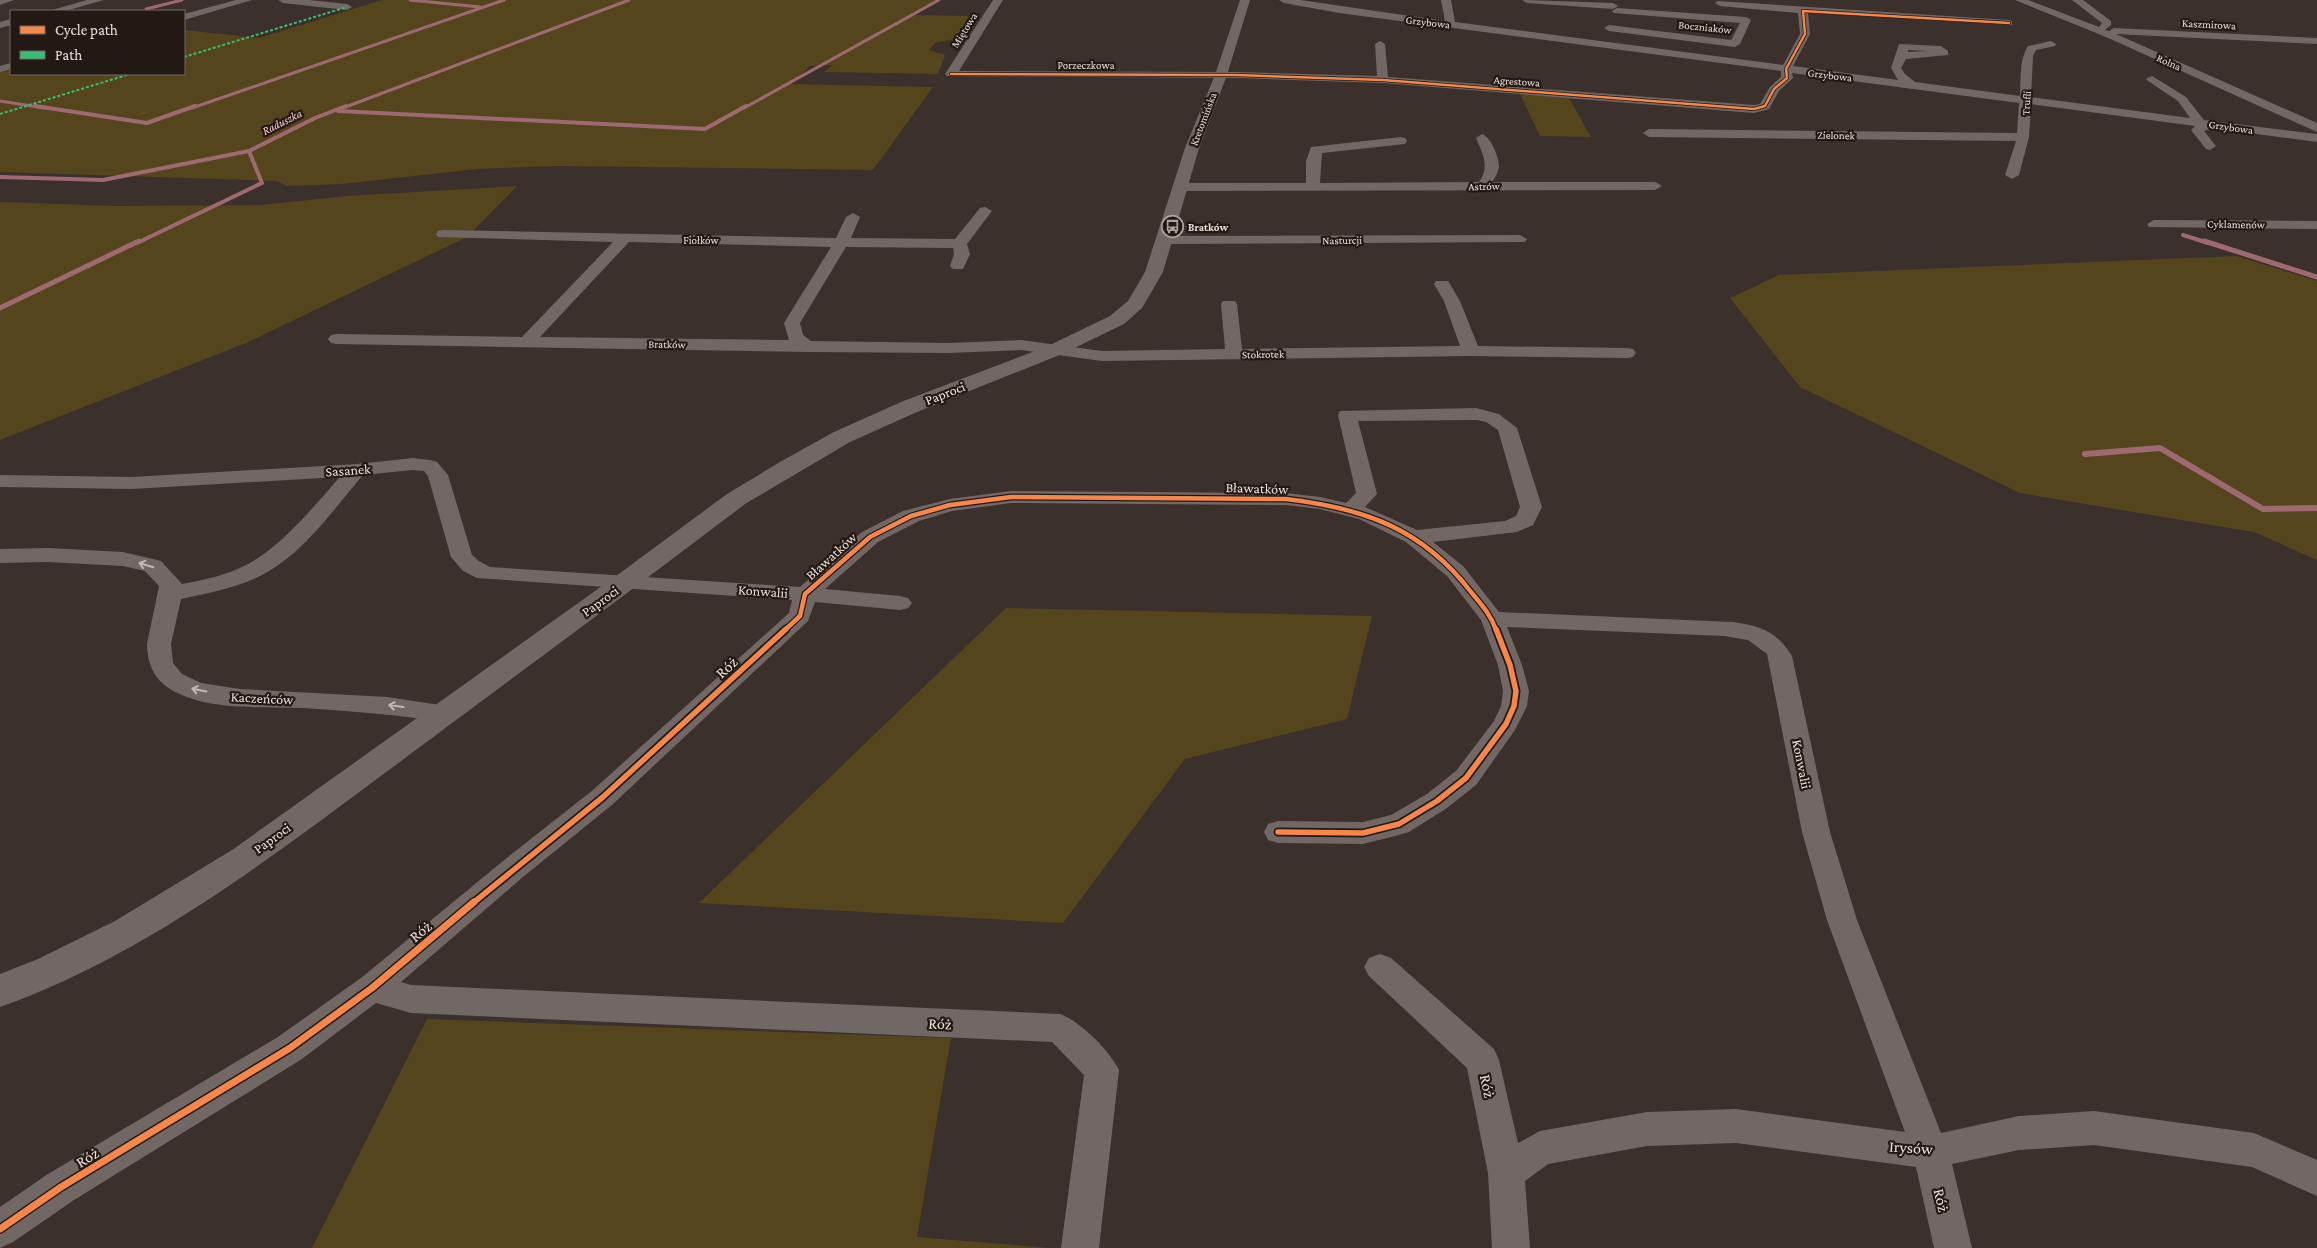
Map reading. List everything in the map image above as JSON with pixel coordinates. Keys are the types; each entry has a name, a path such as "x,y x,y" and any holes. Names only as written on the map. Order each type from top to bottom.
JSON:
{"street":[{"path":"0,2 9,0"},
{"path":"58,10 99,0"},
{"path":"185,17 247,0"},
{"path":"283,0 347,8"},
{"name":"Miętowa","path":"951,74 998,0"},
{"name":"Kretomińska","path":"1174,210 1192,148 1221,75 1245,0"},
{"name":"Grzybowa","path":"1284,0 1339,10 2172,119 2193,126 2203,125 2317,138"},
{"path":"1446,0 1452,25"},
{"path":"1528,0 1614,6 1609,28 1594,43"},
{"name":"Rolna","path":"2020,0 2096,29 2317,128"},
{"path":"2077,0 2108,23 2096,29"},
{"path":"1712,2 1805,10 1882,10 2009,23"},
{"name":"Boczniaków","path":"1609,28 1735,44 1746,20 1614,6"},
{"name":"Agrestowa","path":"1221,75 1383,80 1754,109 1765,106 1774,89 1787,78 1786,69 1805,34 1805,10"},
{"name":"Kaszmirowa","path":"2096,29 2317,41"},
{"path":"1380,44 1383,80"},
{"name":"Trufli","path":"2012,175 2023,137 2028,56 2032,48 2052,44"},
{"path":"1901,56 1896,68 1900,76 1912,85"},
{"name":"Porzeczkowa","path":"951,74 1221,75"},
{"path":"2152,79 2182,99 2203,125 2210,146"},
{"name":"Zielonek","path":"1649,133 2023,137"},
{"path":"1482,138 1493,169 1491,176 1483,186"},
{"path":"1313,187 1313,161 1316,150 1401,142"},
{"name":"Astrów","path":"1181,187 1655,186"},
{"name":"Paproci","path":"0,992 52,970 128,931 244,859 736,499 788,467 834,441 908,407 1055,350 1117,320 1135,304 1154,272 1174,210"},
{"path":"958,266 962,254 959,244 985,211"},
{"path":"808,347 795,336 792,324 841,243 853,217"},
{"name":"Cyklamenów","path":"2154,224 2317,225"},
{"name":"Fiołków","path":"443,234 959,244"},
{"path":"526,342 624,239"},
{"name":"Nasturcji","path":"1164,240 1247,242 1520,239"},
{"path":"1442,284 1452,301 1471,351"},
{"path":"1229,304 1234,354"},
{"name":"Bratków","path":"337,339 808,347 949,348 1021,345 1055,350"},
{"name":"Stokrotek","path":"1055,350 1102,356 1471,351 1627,353"},
{"path":"1351,510 1367,494 1346,415 1476,414 1492,416 1507,428 1531,507 1525,520 1509,527 1414,537"},
{"name":"Sasanek","path":"0,481 132,483 357,470 413,464 430,466 438,475 462,557 470,566 485,574 625,582"},
{"path":"0,556 48,554 123,559 153,566 171,585 171,594 224,581 256,569 286,546 357,470"},
{"name":"Bławatków","path":"805,594 870,537 911,516 950,505 1011,497 1286,499 1366,514 1414,537 1455,571 1492,619 1510,665 1516,691 1514,706 1506,724 1466,778 1438,801 1399,824 1363,833 1278,832"},
{"name":"Konwalii","path":"625,582 900,602"},
{"name":"Kaczeńców","path":"171,594 159,644 161,663 170,678 192,689 228,696 385,704 444,713"},
{"name":"Róż","path":"0,1229 61,1187 290,1048 372,988 513,868 603,797 800,616 805,594"},
{"name":"Konwalii","path":"1492,619 1724,628 1748,631 1764,637 1775,647 1780,656 1816,832 1842,920 1931,1152"},
{"name":"Róż","path":"1380,967 1482,1060 1506,1173 1511,1248"},
{"name":"Róż","path":"372,988 411,999 1060,1028 1102,1070 1080,1248"},
{"name":"Irysów","path":"1506,1173 1540,1148 1647,1129 1736,1126 1931,1152 2019,1133 2094,1128 2254,1150 2317,1178"},
{"name":"Róż","path":"1931,1152 1954,1248"}],"shaded area":[{"path":"382,0 937,0 910,15 972,16 959,38 935,43 929,50 945,55 938,74 824,72 833,65 810,66 791,84 933,87 873,170 558,166 477,169 342,184 287,186 277,181 0,172 0,71 10,68 10,75 185,75 185,30 259,38"},
{"path":"1520,94 1569,98 1591,137 1540,136"},
{"path":"517,186 467,237 246,343 0,440 0,202 115,206 261,205 347,196"},
{"path":"2237,256 2317,281 2317,560 2254,532 2020,493 1800,387 1730,298 1779,275"},
{"path":"1006,608 1372,616 1347,719 1185,759 1063,923 699,903"},
{"path":"427,1019 951,1038 917,1237 1051,1248 312,1248"}],"waterway":[{"path":"146,9 182,0"},
{"path":"410,0 480,7"},
{"path":"192,108 504,0"},
{"name":"Raduszka","path":"343,108 629,0"},
{"path":"744,108 939,0"},
{"path":"0,101 44,108"},
{"path":"35,106 147,123 195,106"},
{"name":"Raduszka","path":"249,151 315,118 346,106"},
{"path":"338,111 705,129 746,106"},
{"path":"0,177 103,180 249,151"},
{"name":"Raduszka","path":"137,243 262,183 249,151"},
{"path":"2183,235 2208,243"},
{"name":"Raduszka","path":"0,308 139,241"},
{"path":"2204,241 2317,277"},
{"path":"2085,454 2160,448 2263,509 2317,508"}],"marked path":[{"path":"185,57 347,7"},
{"path":"0,114 127,75"}],"cycle path":[{"path":"951,74 1236,75 1383,80 1754,109 1765,106 1774,89 1787,78 1786,69 1805,34 1803,11 2009,23"},
{"path":"0,1229 61,1187 290,1048 372,988 513,869 603,797 800,616 805,594 870,537 911,516 950,505 1011,497 1286,499 1320,503 1366,514 1414,537 1455,571 1492,619 1510,665 1516,691 1514,706 1506,724 1466,778 1437,801 1399,824 1363,833 1278,832"}],"place":[{"name":"Bratków","path":"1172,227"}]}
